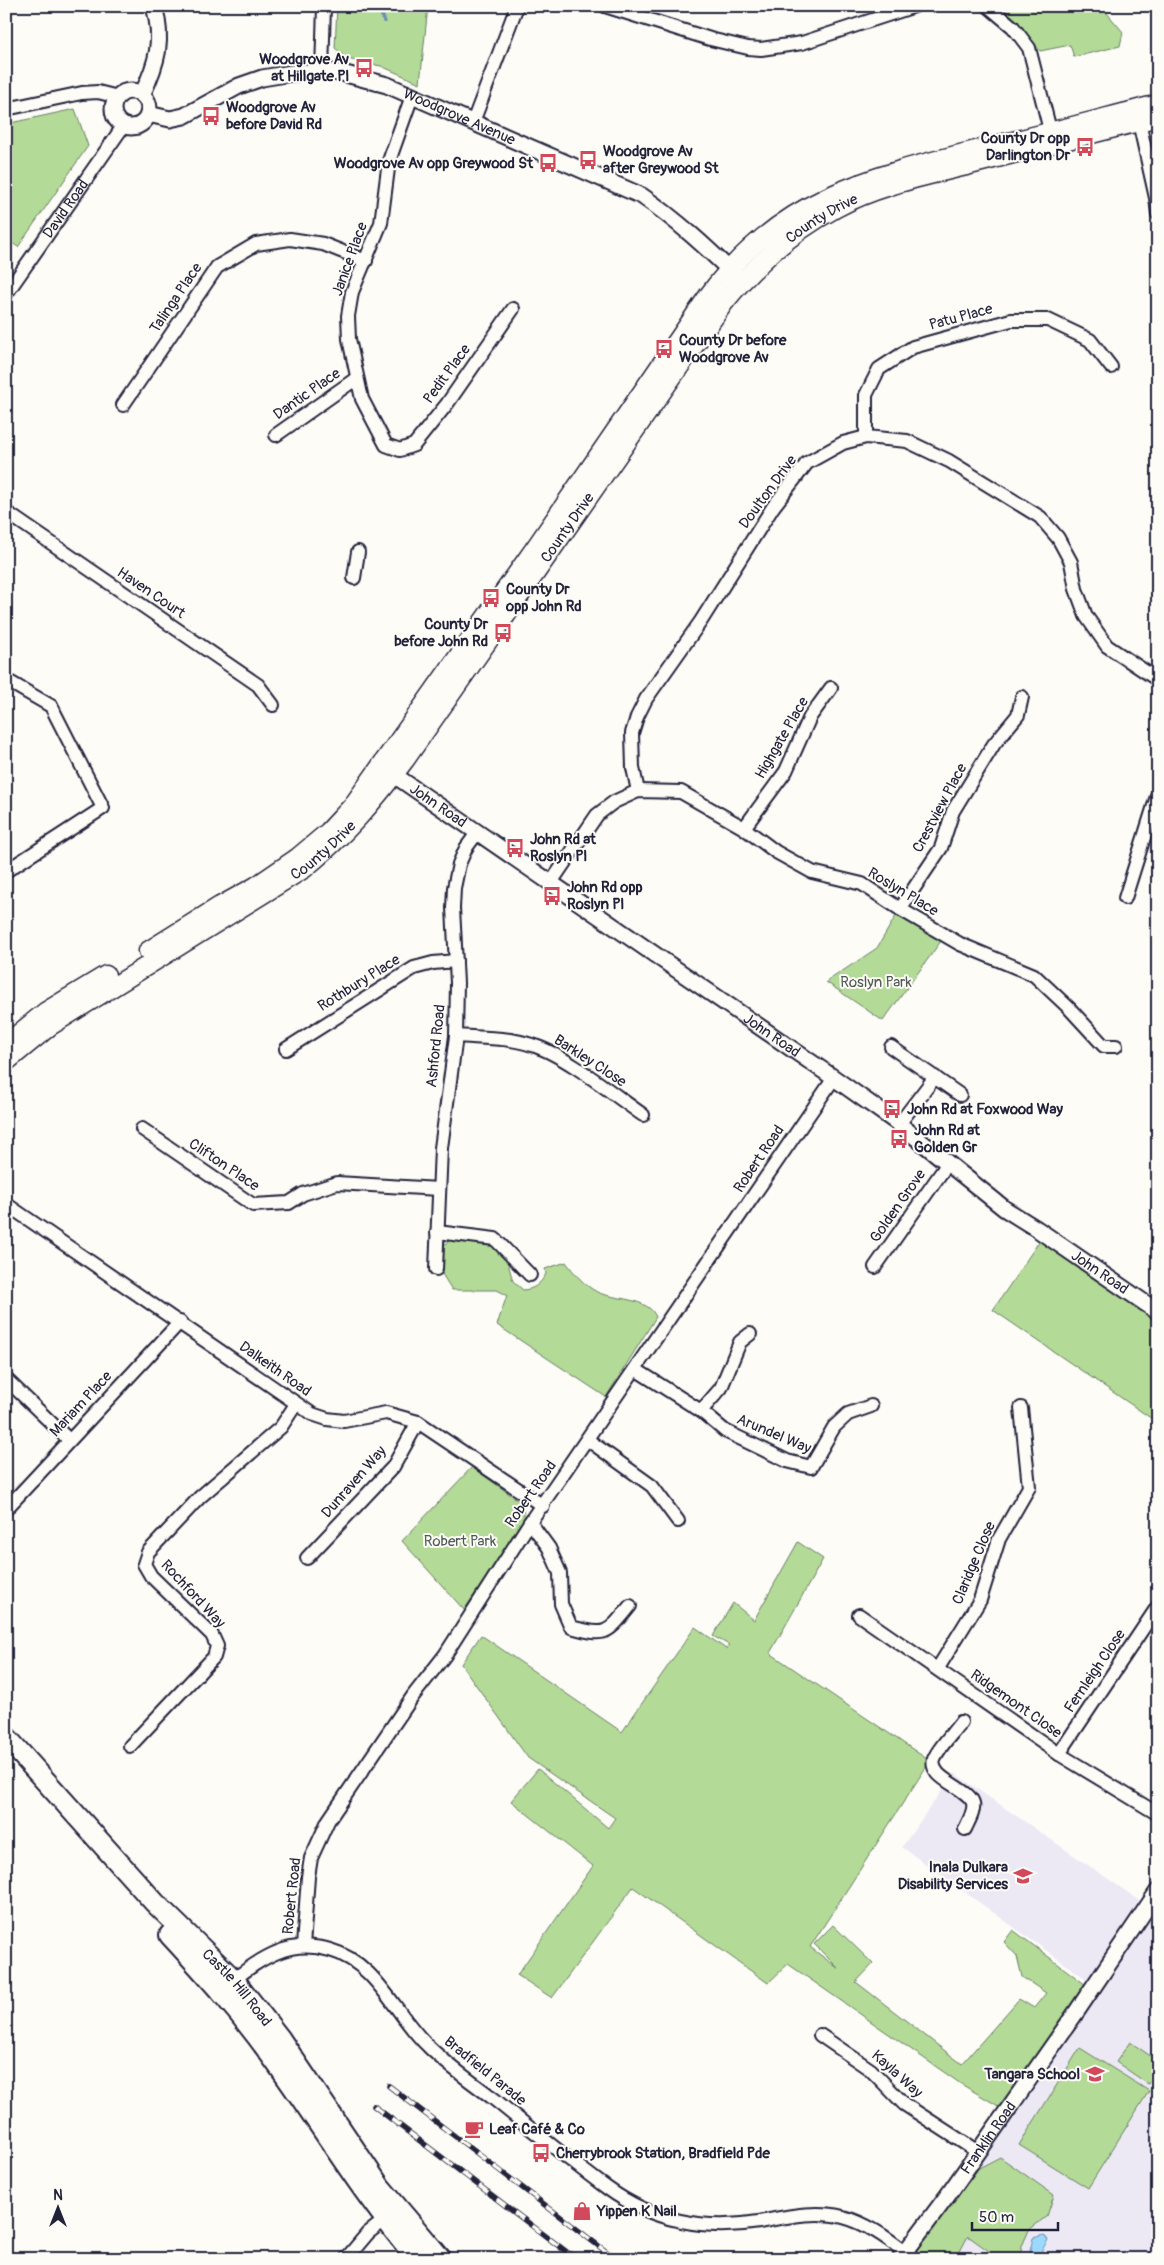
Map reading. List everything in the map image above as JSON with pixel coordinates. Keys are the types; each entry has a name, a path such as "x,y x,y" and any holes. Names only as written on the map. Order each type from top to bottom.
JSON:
{"main road":[{"name":"County Drive","path":"1052,137 1158,104"},
{"name":"County Drive","path":"6,1062 58,1020 305,868 332,846 363,814 388,770 537,545 708,296 735,275 764,235 793,214 833,194 876,176 1052,137 1158,117"},
{"name":"County Drive","path":"6,1044 45,1012 256,886 297,858 328,832 388,770"},
{"name":"Castle Hill Road","path":"6,1737 227,1985"},
{"name":"Castle Hill Road","path":"6,1754 280,2038 380,2187 392,2215 418,2259"},
{"name":"Castle Hill Road","path":"392,2215 441,2259"}],"street":[{"path":"142,95 155,67 159,45 157,17 154,6"},
{"path":"322,71 324,6"},
{"path":"473,122 518,6"},
{"path":"605,6 710,39 748,48 761,49 802,43 915,6"},
{"path":"988,6 1013,27 1028,48 1052,137"},
{"name":"Woodgrove Avenue","path":"148,114 170,119 184,116 239,86 262,78 292,72 322,71 364,78 387,85 642,196 665,211 694,235 735,275"},
{"path":"6,109 82,93 98,92 118,97"},
{"path":"127,92 142,95 148,104 148,114 145,119 135,126 124,125 114,112 113,107 118,97 127,92"},
{"name":"Janice Place","path":"400,450 386,445 362,399 349,339 348,316 352,292 381,223 389,161 412,96"},
{"path":"1139,122 1158,214"},
{"name":"David Road","path":"6,294 124,125"},
{"name":"Talinga Place","path":"122,405 217,267 256,244 290,239 323,244 366,261"},
{"name":"Pedit Place","path":"400,450 414,445 447,404 513,309"},
{"name":"Patu Place","path":"866,437 866,395 879,369 913,347 1011,320 1048,320 1090,340 1111,367"},
{"name":"Dantic Place","path":"276,436 357,378"},
{"name":"Doulton Drive","path":"638,791 633,768 632,733 646,699 701,621 773,507 807,463 843,442 866,437 907,441 949,461 1040,517 1058,538 1071,562 1076,590 1086,616 1107,646 1158,680"},
{"name":"Haven Court","path":"6,512 258,685 272,705"},
{"path":"354,578 358,552"},
{"path":"6,680 51,706 104,808 6,871"},
{"name":"Highgate Place","path":"744,828 786,771 810,717 831,688"},
{"name":"Crestview Place","path":"900,909 941,848 953,811 994,744 1018,715 1022,697"},
{"name":"John Road","path":"388,770 550,884 834,1078 898,1124 1005,1209 1037,1228 1158,1312"},
{"name":"Roslyn Place","path":"550,884 597,815 614,802 638,791 681,792 744,828 776,852 812,872 862,884 960,944 1034,975 1069,1008 1104,1046 1116,1046"},
{"path":"1125,898 1158,793"},
{"name":"Ashford Road","path":"436,1269 439,1189 445,1111 456,1036 456,961 453,908 459,864 466,848 477,833"},
{"name":"Rothbury Place","path":"286,1049 414,968 433,963 456,961"},
{"name":"Barkley Close","path":"456,1036 535,1045 571,1066 643,1115"},
{"path":"891,1048 960,1095"},
{"path":"898,1124 935,1077"},
{"name":"Robert Road","path":"303,1946 308,1877 317,1842 340,1804 369,1764 413,1696 444,1656 530,1522 543,1506 834,1078"},
{"name":"Clifton Place","path":"142,1130 253,1205 289,1204 303,1194 337,1183 439,1189"},
{"name":"Golden Grove","path":"876,1267 948,1163"},
{"name":"Dalkeith Road","path":"6,1204 312,1414 344,1421 386,1414 418,1422 543,1506"},
{"path":"438,1232 495,1239 530,1275"},
{"name":"Mariam Place","path":"6,1509 180,1322"},
{"path":"701,1411 721,1388 740,1342 750,1334"},
{"name":"Arundel Way","path":"635,1369 701,1411 725,1430 788,1461 811,1467 834,1428 848,1414 871,1406"},
{"path":"6,1379 69,1440"},
{"name":"Rochford Way","path":"130,1746 214,1657 217,1646 212,1635 150,1576 144,1564 148,1552 200,1497 281,1427 296,1404"},
{"name":"Claridge Close","path":"938,1668 980,1600 999,1539 1029,1487 1021,1408"},
{"name":"Dunraven Way","path":"307,1558 393,1466 418,1422"},
{"path":"588,1440 652,1486 678,1521"},
{"path":"530,1522 549,1548 560,1574 561,1604 572,1626 597,1634 613,1627 630,1606"},
{"name":"Fernleigh Close","path":"1059,1754 1158,1606"},
{"name":"Ridgemont Close","path":"859,1615 938,1668 1059,1754 1158,1814"},
{"path":"962,1722 934,1758 934,1766 936,1772 963,1792 973,1803 965,1829"},
{"name":"Franklin Road","path":"902,2255 978,2152 1134,1930 1158,1891"},
{"name":"Bradfield Parade","path":"227,1985 272,1953 303,1946 329,1950 358,1964 374,1978 415,2032 440,2057 608,2188 640,2208 677,2221 717,2226 813,2214 841,2216 872,2229 902,2255"},
{"name":"Kayla Way","path":"820,2035 871,2070 904,2104 978,2152"},
{"path":"346,2259 356,2246 392,2215"}],"shaded area":[{"name":"Inala Dulkara Disability Services","path":"954,1773 1146,1905 1093,1984 902,1847"},
{"name":"Tangara School","path":"1158,1891 1158,2259 909,2259"}],"green space":[{"path":"337,6 428,6 420,83 381,66 347,59 335,48"},
{"path":"1002,6 1101,6 1123,32 1120,46 1074,57 1070,45 1040,51"},
{"path":"75,109 88,146 18,247 6,239 6,124"},
{"name":"Roslyn Park","path":"897,914 941,941 883,1021 826,982 877,948"},
{"path":"450,1240 492,1243 507,1260 513,1281 523,1290 534,1287 539,1283 546,1274 545,1269 566,1262 580,1279 597,1292 638,1302 652,1311 656,1317 606,1397 497,1325 507,1295 497,1290 452,1290 442,1274 443,1246"},
{"path":"1040,1240 1158,1317 1158,1423 993,1310"},
{"name":"Robert Park","path":"472,1467 522,1503 525,1520 464,1610 402,1541"},
{"path":"798,1542 823,1559 770,1653 930,1761 810,1947 839,1969 814,1944 833,1925 873,1964 856,1982 962,2064 1019,1999 1034,2008 1046,1993 1022,1977 1017,1956 1004,1942 1013,1930 1086,1985 1000,2107 961,2084 788,1964 768,1983 633,1887 552,1998 517,1975 593,1866 511,1801 538,1769 608,1828 615,1818 528,1758 461,1664 481,1635 622,1732 695,1627 726,1649 729,1645 713,1636 733,1603 754,1620"},
{"path":"1130,2042 1158,2061 1158,2070 1148,2084 1116,2062"},
{"path":"1080,2048 1149,2091 1088,2188 1019,2145"},
{"path":"1000,2157 1054,2195 1047,2216 1029,2230 1022,2246 1020,2259 1000,2259 968,2236 956,2259 910,2259 979,2168"}],"water":[{"path":"1044,2235 1048,2240 1037,2258 1029,2255 1033,2238"}],"waterway":[{"path":"379,6 384,21"}],"railway":[{"path":"389,2086 608,2253"},
{"path":"374,2106 576,2259"}],"place":[{"name":"Woodgrove Av at Hillgate Pl","path":"364,68"},
{"name":"Woodgrove Av before David Rd","path":"211,116"},
{"name":"County Dr opp Darlington Dr","path":"1085,147"},
{"name":"Woodgrove Av after Greywood St","path":"588,160"},
{"name":"Woodgrove Av opp Greywood St","path":"548,163"},
{"name":"County Dr before Woodgrove Av","path":"664,349"},
{"name":"County Dr opp John Rd","path":"491,598"},
{"name":"County Dr before John Rd","path":"503,633"},
{"name":"John Rd at Roslyn Pl","path":"515,848"},
{"name":"John Rd opp Roslyn Pl","path":"552,896"},
{"name":"John Rd at Foxwood Way","path":"892,1109"},
{"name":"John Rd at Golden Gr","path":"899,1139"},
{"name":"Inala Dulkara Disability Services","path":"1023,1876"},
{"name":"Tangara School","path":"1095,2074"},
{"name":"Leaf Café & Co","path":"474,2129"},
{"name":"Cherrybrook Station, Bradfield Pde","path":"541,2153"},
{"name":"Yippen K Nail","path":"582,2211"}]}
